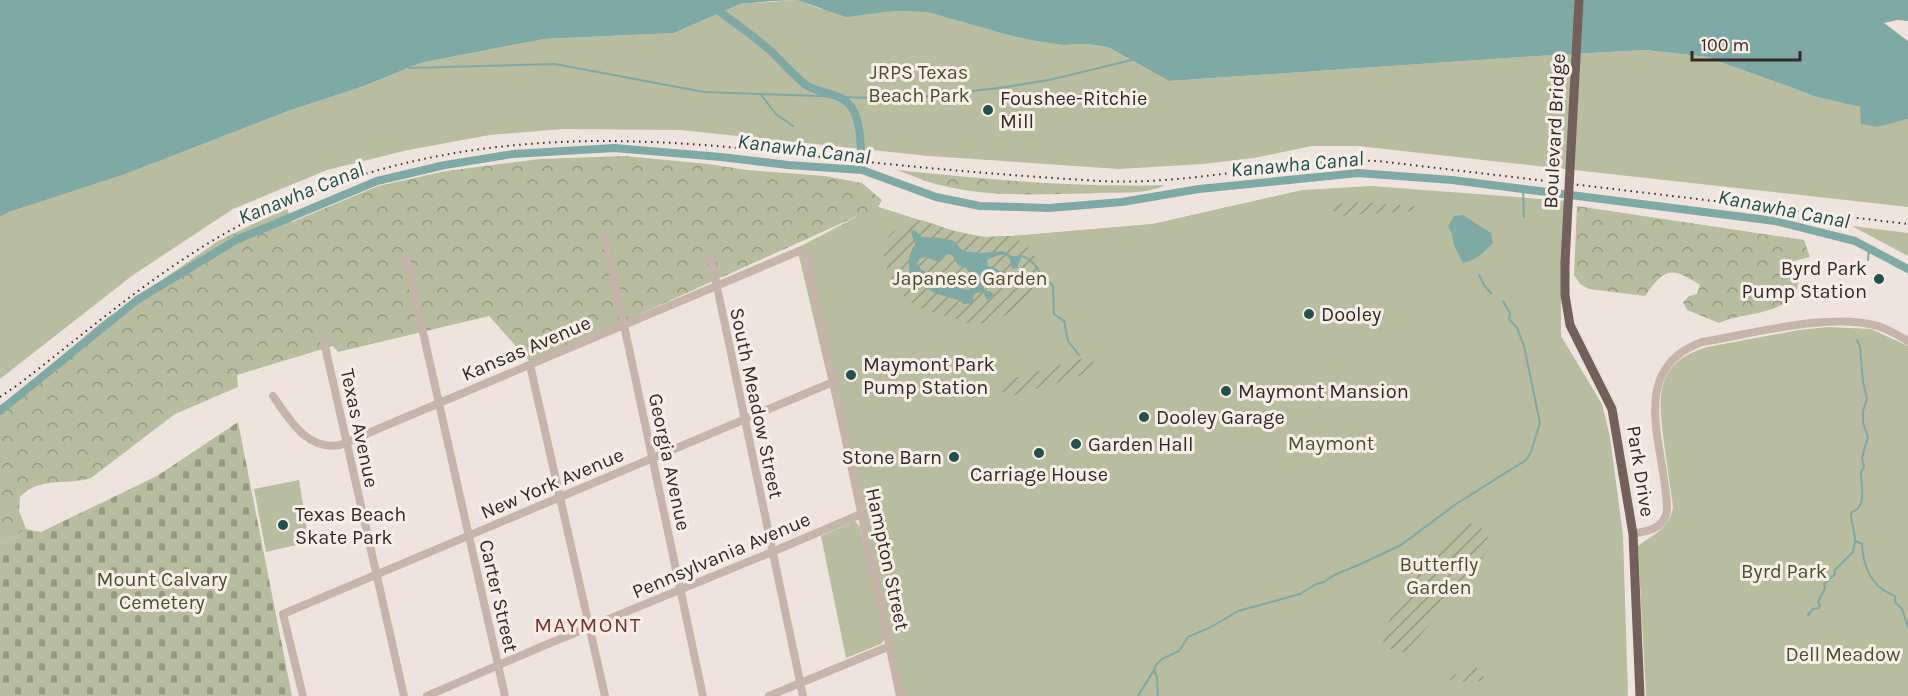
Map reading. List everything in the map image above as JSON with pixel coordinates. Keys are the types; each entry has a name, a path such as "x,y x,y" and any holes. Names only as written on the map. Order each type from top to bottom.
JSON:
{"main road":[{"name":"Boulevard Bridge","path":"1565,263 1579,0"},
{"name":"Park Drive","path":"1565,263 1566,308 1570,325 1612,409 1633,534 1641,696"}],"street":[{"name":"Georgia Avenue","path":"604,236 703,696"},
{"name":"Kansas Avenue","path":"273,396 304,436 324,446 332,446 799,251 806,254"},
{"name":"Hampton Street","path":"806,254 900,696"},
{"name":"Carter Street","path":"406,257 505,696"},
{"name":"South Meadow Street","path":"711,258 715,286 803,696"},
{"path":"1633,534 1657,527 1665,517 1667,510 1654,400 1663,372 1668,364 1685,350 1702,342 1824,321 1877,326 1908,340"},
{"name":"Texas Avenue","path":"324,342 404,696"},
{"path":"530,365 605,696"},
{"name":"New York Avenue","path":"303,696 283,614 833,382"},
{"name":"Pennsylvania Avenue","path":"427,696 861,514"},
{"path":"770,696 890,646"}],"green space":[{"name":"JRPS Texas Beach Park","path":"797,0 821,9 927,12 1036,41 1108,47 1169,81 1646,50 1707,57 1817,97 1860,107 1878,127 1908,119 1908,207 1358,146 1312,146 1254,158 1203,164 1119,169 929,156 680,130 563,129 490,135 408,150 327,170 233,209 133,275 0,379 0,217 9,212 123,175 420,63 544,39 674,33 740,4"},
{"path":"625,156 825,176 862,183 882,200 878,207 954,231 983,237 1153,224 1303,190 1309,197 1267,237 809,242 860,215 531,363 489,316 338,352 333,346 237,375 238,387 175,414 91,478 46,483 28,490 20,497 19,511 26,529 0,545 0,405 14,396 103,321 218,241 287,208 292,222 378,186 446,171 540,159"},
{"path":"896,170 1064,184 1165,185 1132,192 1001,194 938,185"},
{"name":"Maymont","path":"1372,186 1568,201 1561,276 1561,336 1602,404 1610,437 1623,535 1628,696 903,696 797,248 878,207 954,231 983,237 1013,236 1153,224 1303,190"},
{"path":"1364,202 1423,207 1419,211 1334,216 1333,204"},
{"path":"1577,206 1804,240 1810,257 1790,262 1800,271 1796,296 1775,308 1719,323 1687,310 1683,302 1689,296 1697,294 1700,285 1675,273 1663,275 1645,296 1589,289 1580,284 1574,275"},
{"name":"Japanese Garden","path":"922,220 971,235 1009,236 1021,242 1031,251 1037,263 1038,276 1033,296 1020,307 1002,317 975,324 929,311 908,300 897,288 889,274 885,262 885,244 894,231"},
{"path":"1852,226 1908,233 1908,256"},
{"name":"Byrd Park","path":"1828,327 1871,329 1908,346 1908,696 1646,696 1638,546 1665,525 1673,507 1661,411 1663,384 1677,362 1707,347"},
{"path":"1092,356 1096,371 1005,398 1000,383"},
{"name":"Mount Calvary Cemetery","path":"238,422 292,696 0,696 0,545 26,529 41,532 157,476"},
{"path":"299,480 309,542 266,552 254,489"},
{"path":"855,521 860,527 885,639 881,644 846,658 821,536"},
{"name":"Butterfly Garden","path":"1468,524 1479,526 1485,531 1490,541 1489,549 1447,604 1406,652 1398,652 1390,648 1384,643 1381,635 1419,561"},
{"path":"1475,666 1482,673 1485,681 1454,682 1447,678"}],"water":[{"path":"0,0 797,0 740,4 674,33 544,39 420,63 123,175 9,212 0,217"},
{"path":"797,0 1908,0 1908,21 1897,20 1884,23 1908,41 1908,119 1878,127 1861,124 1860,107 1817,97 1707,57 1646,50 1169,81 1108,47 1036,41 927,12 893,11 846,17"},
{"path":"1463,215 1491,233 1493,243 1479,256 1463,263 1448,226 1454,216"},
{"path":"914,230 922,237 954,241 963,251 981,253 1003,251 1012,256 1022,256 1017,268 1012,269 1010,260 1005,255 987,260 988,266 1008,272 1002,279 984,282 984,290 992,292 994,296 987,300 983,292 976,293 973,296 974,303 963,304 961,301 934,293 923,285 915,288 909,283 909,258 915,245 911,231","holes":["947,254 952,255 958,265 966,268 968,272 974,272 976,276 969,290 936,284 936,278 917,264 919,259 925,257 940,262"]}],"waterway":[{"path":"720,12 772,52 806,85 839,97 848,103 853,109 858,126 862,170"},
{"path":"409,68 555,64 704,92 872,98 922,97 1006,87 1049,80 1132,60"},
{"path":"761,95 776,114 793,126"},
{"name":"Kanawha Canal","path":"0,411 137,300 236,240 377,181 445,165 513,154 614,148 862,170 936,197 980,206 1049,208 1122,202 1199,189 1358,173 1452,180 1775,221 1855,241 1908,269"},
{"path":"1523,189 1524,217"},
{"path":"1868,260 1869,248"},
{"path":"1022,256 1033,263 1044,281 1053,286 1054,314 1064,321 1068,341 1079,355"},
{"path":"1479,275 1491,293"},
{"path":"1158,696 1157,677 1154,670 1156,665 1162,659 1179,651 1188,637 1238,611 1300,594 1334,575 1401,545 1456,504 1526,460 1531,452 1540,423 1524,346 1517,328 1509,319 1510,313 1503,301"},
{"path":"1857,340 1867,399 1863,411 1863,423 1868,437 1862,458 1864,467 1861,472 1861,504 1851,513 1855,541 1862,544 1863,557 1869,574 1877,585 1895,596 1895,602 1902,609 1908,627"},
{"path":"1808,615 1813,609 1819,608 1818,602 1825,588 1824,584 1853,552 1855,541"},
{"path":"1138,696 1154,670"}],"railway":[{"path":"0,397 186,257 246,222 293,200 342,181 442,155 545,143 597,141 699,145 943,169 1100,181 1170,180 1308,164 1378,161 1908,224"}],"place":[{"name":"Foushee-Ritchie Mill","path":"988,110"},
{"name":"Byrd Park Pump Station","path":"1879,279"},
{"name":"Dooley","path":"1309,314"},
{"name":"Maymont Park Pump Station","path":"851,375"},
{"name":"Maymont Mansion","path":"1226,391"},
{"name":"Dooley Garage","path":"1144,417"},
{"name":"Garden Hall","path":"1076,444"},
{"name":"Carriage House","path":"1039,453"},
{"name":"Stone Barn","path":"954,457"},
{"name":"Texas Beach Skate Park","path":"283,525"}],"district":[{"name":"MAYMONT","path":"588,625"}],"park label":[{"name":"Dell Meadow","path":"1843,654"}]}
